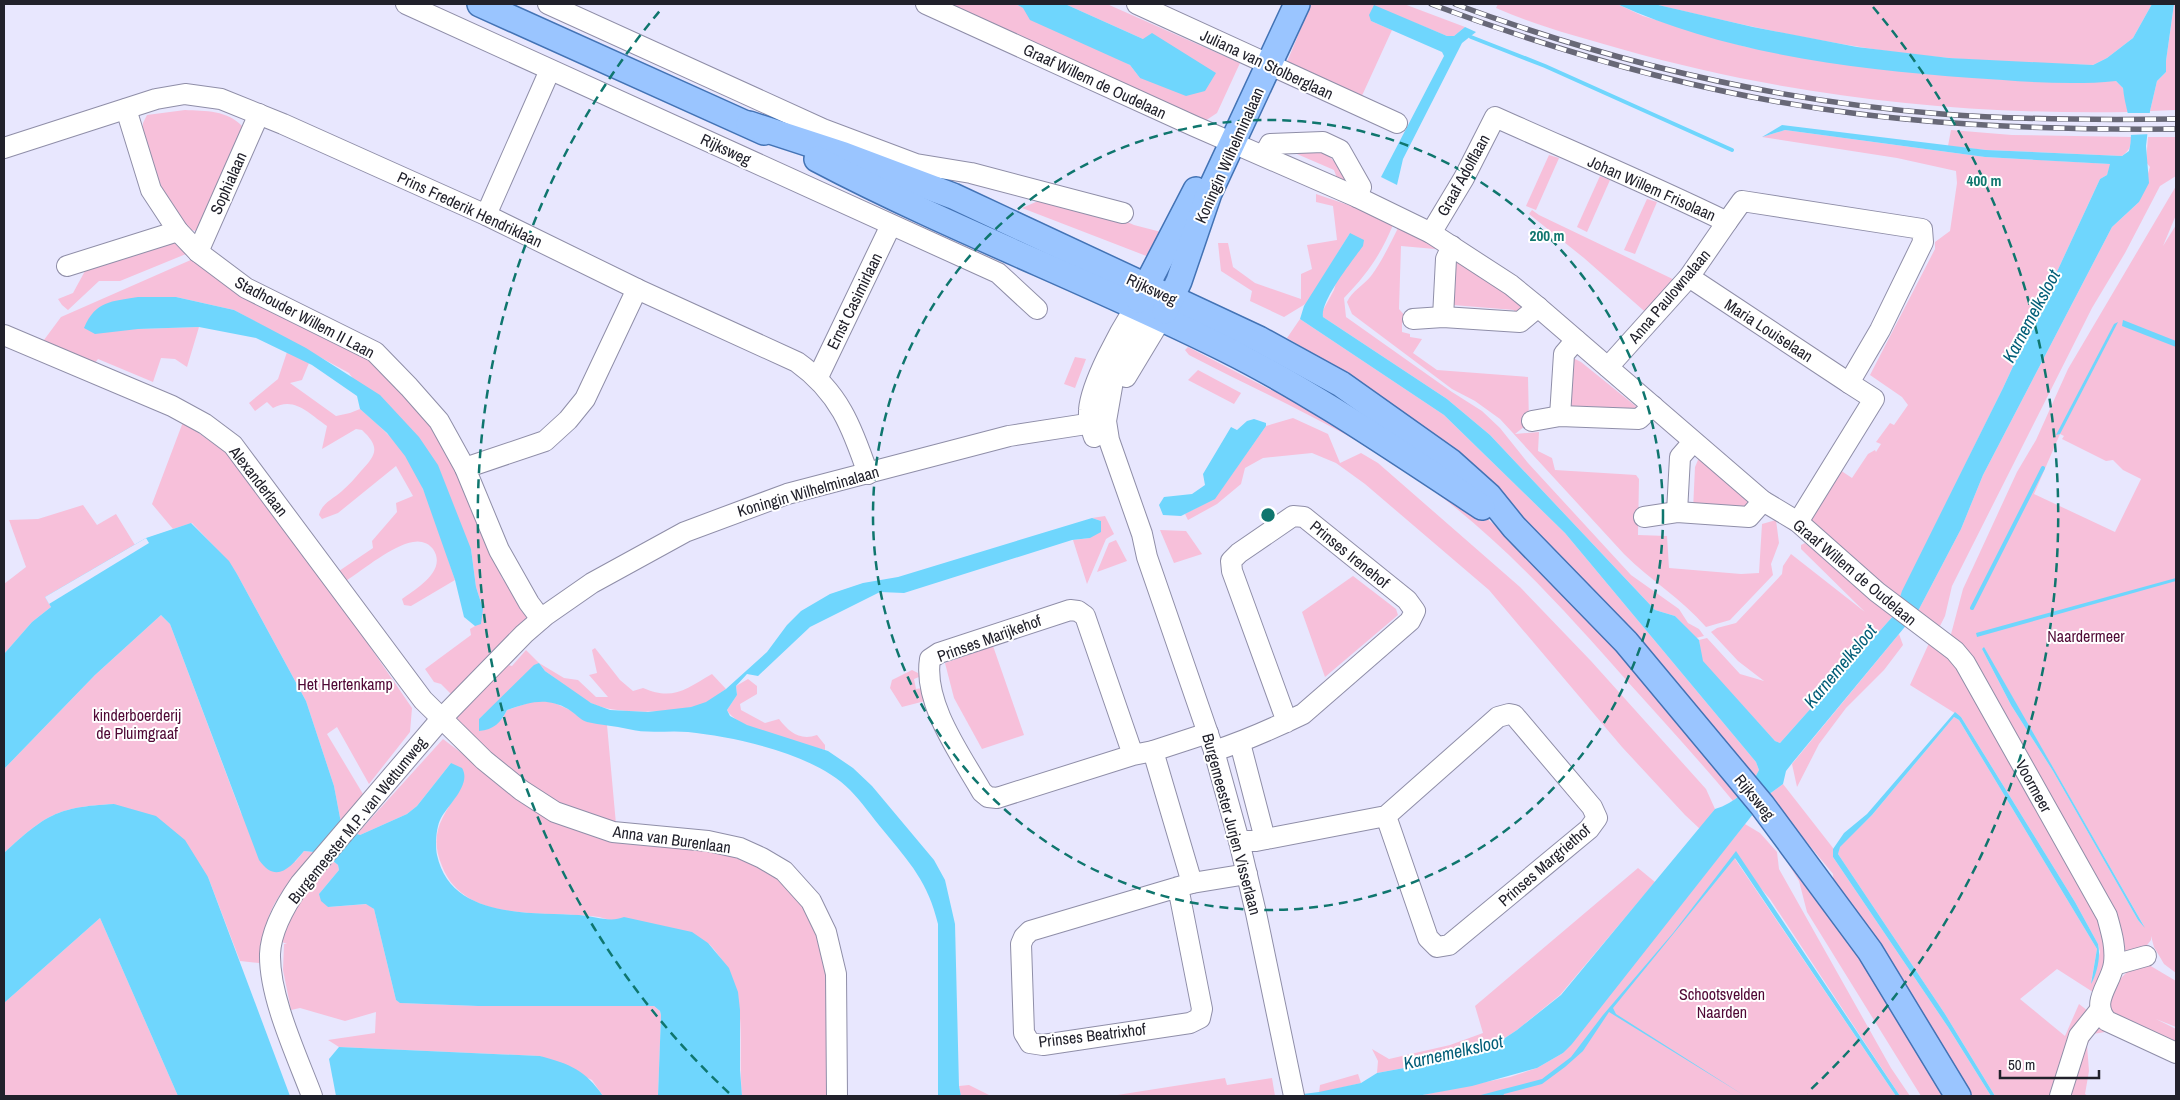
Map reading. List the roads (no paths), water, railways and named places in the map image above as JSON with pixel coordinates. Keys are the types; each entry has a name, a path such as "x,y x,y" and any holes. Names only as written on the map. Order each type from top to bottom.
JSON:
{"main road":[{"name":"Rijksweg","path":"480,4 749,124 844,155 953,196 1152,304 1305,363 1376,407 1451,462 1489,496 1514,526 1626,642 1762,805 1870,951 1958,1096"},
{"name":"Koningin Wilhelminalaan","path":"1265,62 1287,4"},
{"name":"Koningin Wilhelminalaan","path":"1152,304 1227,140 1265,62 1297,4"}],"street":[{"name":"Rijksweg","path":"406,4 998,274 1036,309"},
{"path":"548,4 577,9 824,129 916,164 971,173 1123,213"},
{"name":"Graaf Willem de Oudelaan","path":"926,4 1431,232 1511,285 1763,501 1798,522 1917,624"},
{"name":"Juliana van Stolberglaan","path":"1138,4 1397,123"},
{"path":"486,215 550,70"},
{"name":"Prins Frederik Hendriklaan","path":"4,148 156,99 185,94 221,99 486,215 637,289 797,362 818,377 844,412 868,474"},
{"name":"Stadhouder Willem II Laan","path":"126,109 151,190 178,231 198,252 246,288 375,352 409,386 439,421 465,468 499,550 529,603 541,619"},
{"name":"Sophialaan","path":"198,252 259,114"},
{"name":"Johan Willem Frisolaan","path":"1495,118 1563,146 1601,166 1651,185 1727,222 1742,201 1922,230 1923,242 1880,330 1849,382"},
{"name":"Graaf Adolflaan","path":"1431,232 1464,178 1495,118"},
{"path":"1264,155 1270,144 1323,142 1340,150 1362,187 1357,197"},
{"name":"Anna Paulownalaan","path":"1608,368 1689,277 1727,222"},
{"name":"Ernst Casimirlaan","path":"818,377 891,225"},
{"path":"67,266 178,231"},
{"path":"1443,317 1446,260 1452,246"},
{"name":"Maria Louiselaan","path":"1689,277 1874,399 1798,522"},
{"path":"465,468 545,441 568,420 586,399 637,289"},
{"name":"Koningin Wilhelminalaan","path":"1101,419 1089,408 1093,392 1122,328 1152,304"},
{"name":"Koningin Wilhelminalaan","path":"1101,419 1152,304"},
{"path":"1413,319 1443,317 1520,322 1538,307"},
{"name":"Alexanderlaan","path":"4,335 172,406 205,424 233,445 422,700 441,719"},
{"path":"1560,416 1564,354 1576,340"},
{"path":"1532,421 1560,416 1639,419 1653,406"},
{"name":"Koningin Wilhelminalaan","path":"441,719 541,619 592,583 685,532 728,514 788,494 1009,436 1101,419"},
{"name":"Burgemeester Jurjen Visserlaan","path":"1101,419 1142,534 1147,557 1211,742 1247,874 1292,1088"},
{"path":"1677,512 1680,457 1693,442"},
{"path":"1644,517 1677,512 1749,517 1763,501"},
{"name":"Prinses Irenehof","path":"1211,742 1240,743 1287,722 1303,714 1410,621 1415,611 1407,600 1304,516 1298,515 1293,516 1239,553 1231,561 1232,571 1287,722"},
{"name":"Prinses Marijkehof","path":"1143,753 1085,616 1078,611 1070,610 939,653 930,660 928,669 939,717 982,792 988,797 997,798 1143,753 1211,742"},
{"name":"Voormeer","path":"1917,624 1955,651 1965,663 2107,916 2114,944 2114,965"},
{"name":"Prinses Margriethof","path":"1509,714 1514,715 1592,807 1597,818 1589,829 1449,945 1437,947 1428,938 1386,816 1498,717 1509,714"},
{"name":"Burgemeester M.P. van Wettumweg","path":"312,1096 277,999 270,953 278,922 289,900 441,719"},
{"name":"Anna van Burenlaan","path":"441,719 484,760 521,790 555,812 613,832 708,840 740,848 762,858 784,872 811,901 826,932 836,974 836,1096"},
{"name":"Burgemeester Jurjen Visserlaan","path":"1240,743 1265,839"},
{"name":"Prinses Beatrixhof","path":"1143,753 1170,812 1185,885 1202,1009 1200,1018 1190,1022 1071,1040 1043,1044 1030,1043 1024,1033 1021,944 1024,937 1030,932 1185,885 1247,874"},
{"path":"1239,841 1265,839 1386,816"},
{"path":"2146,956 2114,965 2100,999 2100,1010 2107,1022 2176,1053"},
{"path":"2060,1096 2079,1036 2100,1010"}],"water":[{"path":"1016,4 1065,4 1143,39 1152,33 1216,73 1205,91 1186,96 1140,78 1130,65 1030,20 1023,8"},
{"path":"1617,4 1654,4 1753,27 1857,47 1949,58 2093,65 2107,58 2133,38 2152,4 2174,4 2166,72 2157,81 2150,111 2146,146 2149,183 2139,202 2112,227 1983,475 1961,529 1918,611 1793,762 1786,771 1783,784 1768,795 1572,1044 1563,1053 1537,1068 1472,1086 1417,1096 1287,1096 1319,1092 1361,1083 1377,1073 1464,1057 1490,1048 1517,1030 1561,995 1715,809 1729,803 1741,794 1759,770 1756,762 1565,533 1444,415 1300,319 1304,306 1350,233 1364,240 1363,246 1332,291 1323,310 1323,317 1447,399 1490,435 1655,610 1675,616 1699,640 1703,661 1775,741 1780,743 1894,615 1902,591 2003,388 2100,179 2107,175 2110,164 1985,157 1785,130 1762,137 1782,125 1986,150 2122,156 2129,151 2131,135 2129,119 2123,88 2116,81 2080,83 2026,82 1881,70 1836,64 1746,47 1702,35 1659,21"},
{"path":"1374,5 1447,36 1454,36 1465,27 1476,32 1462,43 1403,159 1397,185 1381,177 1444,56 1442,52 1371,21 1369,15"},
{"path":"138,297 176,297 234,310 306,348 380,395 419,437 438,465 471,549 476,587 483,609 481,624 475,626 464,617 455,580 423,489 405,456 387,433 360,409 357,396 312,365 256,338 199,327 138,329 95,334 84,328 99,307 112,302"},
{"path":"2123,320 2176,341 2176,347 2122,326"},
{"path":"2118,322 2060,434 2056,435 2114,324"},
{"path":"1254,419 1266,423 1266,426 1215,499 1181,516 1163,515 1159,505 1164,497 1192,494 1205,485 1203,474 1231,427 1237,430 1247,421"},
{"path":"1092,518 1101,521 1101,532 1090,538 1072,540 904,593 880,592 810,627 758,676 747,674 736,686 737,695 727,710 730,716 747,725 828,751 853,768 872,786 934,860 945,880 955,924 959,1086 961,1096 938,1096 938,924 929,896 917,874 902,853 850,790 835,777 817,766 774,749 707,734 643,731 592,723 584,721 571,711 553,703 531,703 507,710 496,725 479,731 479,719 534,665 539,663 545,671 591,703 610,710 648,712 691,707 706,702 726,689 767,652 787,625 801,611 830,594 863,583 898,577"},
{"path":"191,523 229,561 306,701 334,786 341,823 332,831 347,844 357,834 360,835 407,814 417,806 451,763 462,768 464,781 462,787 441,818 437,831 437,855 445,876 458,891 475,901 495,908 516,912 579,915 608,919 624,917 692,932 708,943 729,968 738,992 742,1096 658,1096 661,1015 660,1011 654,1006 478,1006 400,1003 396,1000 374,909 366,904 328,907 321,901 319,894 339,870 338,865 333,861 338,854 323,841 314,852 304,851 283,871 271,871 259,860 170,624 161,615 95,675 4,769 4,654 32,622 51,607 45,597 146,538"},
{"path":"2176,578 2176,581 1977,637 1976,633"},
{"path":"1984,647 2145,928 2138,920 2053,771 2011,705 1982,649"},
{"path":"1955,712 1961,717 2075,902 2098,944 2098,965 2091,984 2097,949 1959,720 1954,717 1872,815 1840,847 1838,854 1945,1014 1995,1096 1991,1096 1948,1027 1833,857 1833,849 1844,833 1867,814"},
{"path":"114,804 156,816 185,840 208,877 290,1096 178,1096 100,918 4,1003 4,853 31,830 53,815 94,805"},
{"path":"1736,851 1900,1096 1896,1096 1735,858 1613,1008 1616,1014 1745,1096 1609,1012 1583,1051 1542,1084 1504,1094 1503,1096 1477,1096 1542,1079 1571,1057 1603,1015 1673,933"},
{"path":"339,1047 540,1056 576,1069 590,1080 603,1096 336,1096 329,1059"}],"waterway":[{"path":"1471,37 1545,66 1732,150"},
{"path":"1972,608 2043,468"}],"railway":[{"path":"1431,4 1482,23 1586,56 1638,71 1744,96 1852,113 1933,122 2054,128 2176,129"},
{"path":"1455,4 1514,25 1634,61 1756,89 1818,99 1880,108 1971,116 2059,119 2176,119"}],"water label":[{"name":"Karnemelksloot","path":"2031,316"},
{"name":"Karnemelksloot","path":"1840,666"},
{"name":"Karnemelksloot","path":"1453,1052"}],"park label":[{"name":"Naardermeer","path":"2086,636"},
{"name":"Het Hertenkamp","path":"345,684"},
{"name":"kinderboerderij de Pluimgraaf","path":"137,724"},
{"name":"Schootsvelden Naarden","path":"1722,1003"}]}
